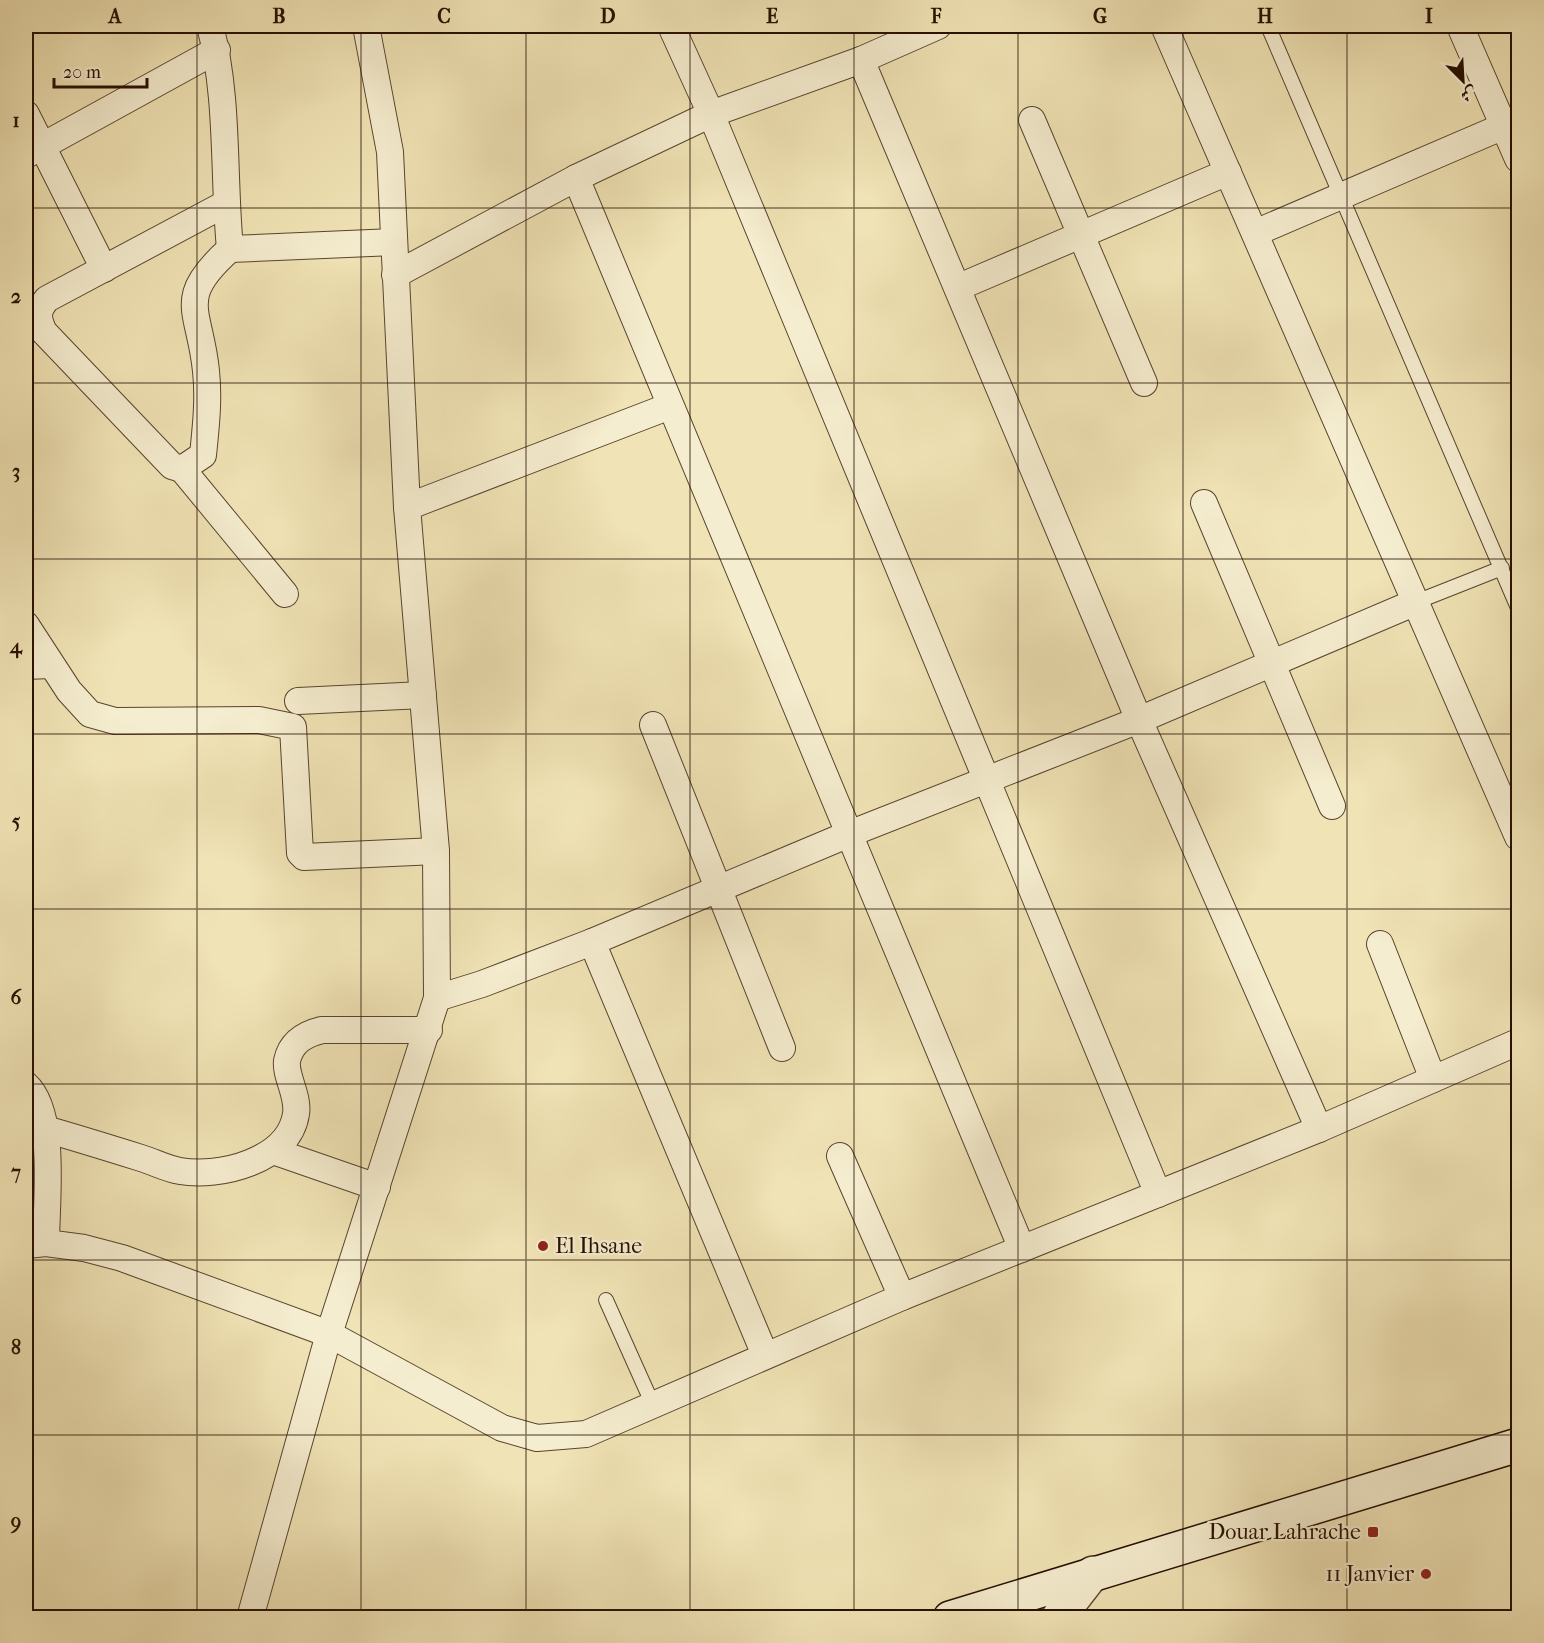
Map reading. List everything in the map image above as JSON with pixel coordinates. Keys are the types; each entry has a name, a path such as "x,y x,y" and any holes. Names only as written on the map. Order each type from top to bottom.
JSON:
{"main road":[{"path":"950,1617 1518,1445"},
{"path":"1058,1617 1093,1573"}],"street":[{"path":"250,1617 329,1334 429,1030 437,998 436,850 407,507 390,152 366,26"},
{"path":"671,26 711,114 1158,1194"},
{"path":"395,275 576,178 711,114 861,60 938,26"},
{"path":"1164,26 1416,602 1516,823"},
{"path":"1460,26 1511,124 1518,159"},
{"path":"34,151 213,38 230,249"},
{"path":"861,60 959,287 1139,720 1319,1129"},
{"path":"26,114 34,151 104,269"},
{"path":"1032,120 1144,383"},
{"path":"1255,233 1511,124"},
{"path":"959,287 1228,172"},
{"path":"576,178 1022,1249"},
{"path":"225,204 47,299 39,309 38,318 44,332 164,458 172,466 182,469 285,594"},
{"path":"182,469 203,455 207,408 206,367 196,325 194,300 207,269 230,249 394,242"},
{"path":"407,507 670,406"},
{"path":"1204,503 1332,806"},
{"path":"437,998 482,984 592,942 849,834 1139,720 1416,602"},
{"path":"26,625 38,665 90,714 115,721 259,720 293,727 300,854 304,857 436,850"},
{"path":"298,701 423,695"},
{"path":"653,725 782,1048"},
{"path":"592,942 765,1355"},
{"path":"1380,944 1432,1079"},
{"path":"45,1129 179,1171 211,1172 247,1162 273,1151 288,1136 297,1115 296,1094 287,1063 292,1047 305,1034 322,1030 429,1030"},
{"path":"26,1085 34,1093 45,1129 36,1244 84,1248 123,1258 329,1334 502,1428 537,1438 586,1434 902,1297 1319,1129 1518,1042"},
{"path":"273,1151 377,1187"},
{"path":"840,1156 902,1297"}],"lane":[{"path":"1268,26 1518,608"},
{"path":"1416,602 1502,568"},
{"path":"606,1300 653,1406"}],"place":[{"name":"El Ihsane","path":"543,1246"},
{"name":"Douar Lahrache","path":"1373,1532"},
{"name":"11 Janvier","path":"1426,1574"}]}
